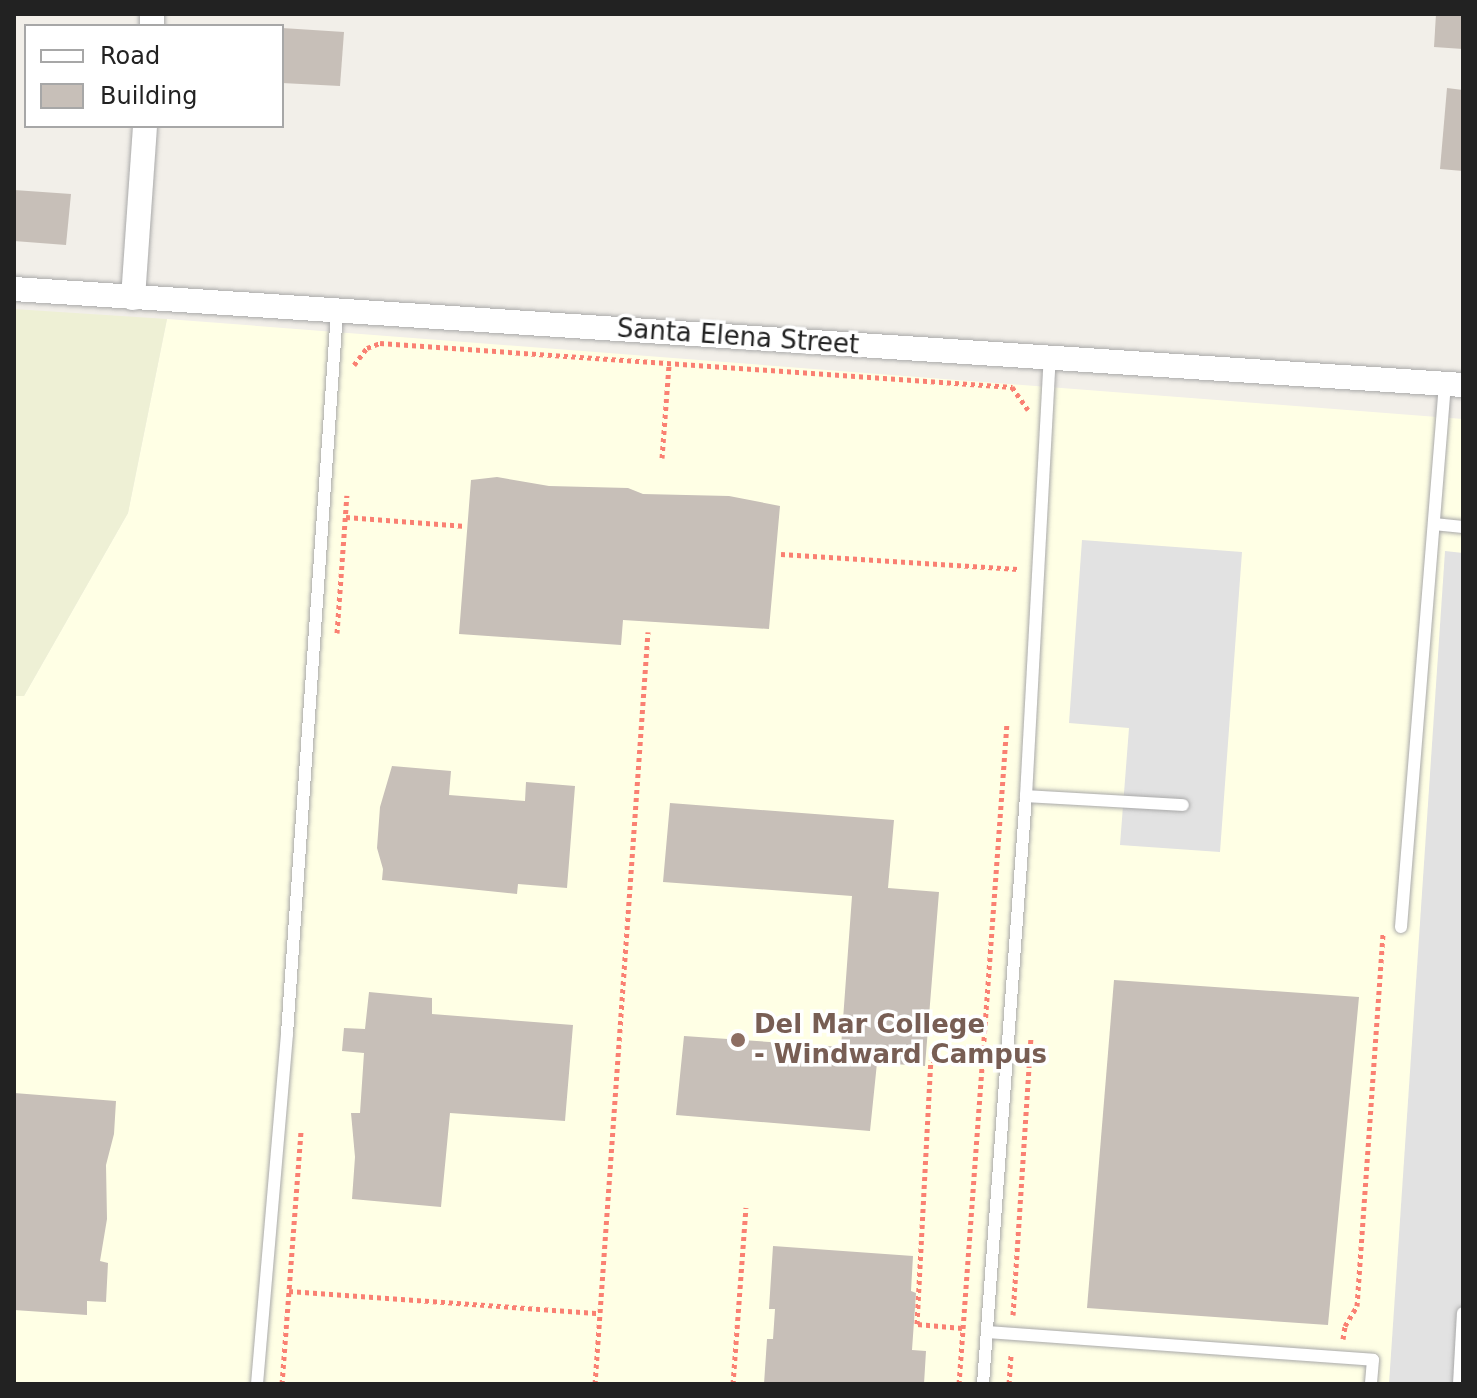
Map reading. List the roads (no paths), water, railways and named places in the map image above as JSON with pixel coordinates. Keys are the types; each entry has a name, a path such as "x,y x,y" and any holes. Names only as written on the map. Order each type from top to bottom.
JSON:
{"street":[{"path":"133,298 145,128"},
{"name":"Santa Elena Street","path":"14,289 1454,384"}],"lane":[{"path":"257,1384 287,1034 337,311"},
{"path":"983,1384 1026,796 1050,358"},
{"path":"1401,927 1434,524 1454,384"},
{"path":"1434,524 1463,527"},
{"path":"1026,796 1183,805"},
{"path":"1459,1384 1463,1313"},
{"path":"987,1332 1373,1360 1371,1384"}],"place":[{"name":"Del Mar College - Windward Campus","path":"738,1040"}]}
